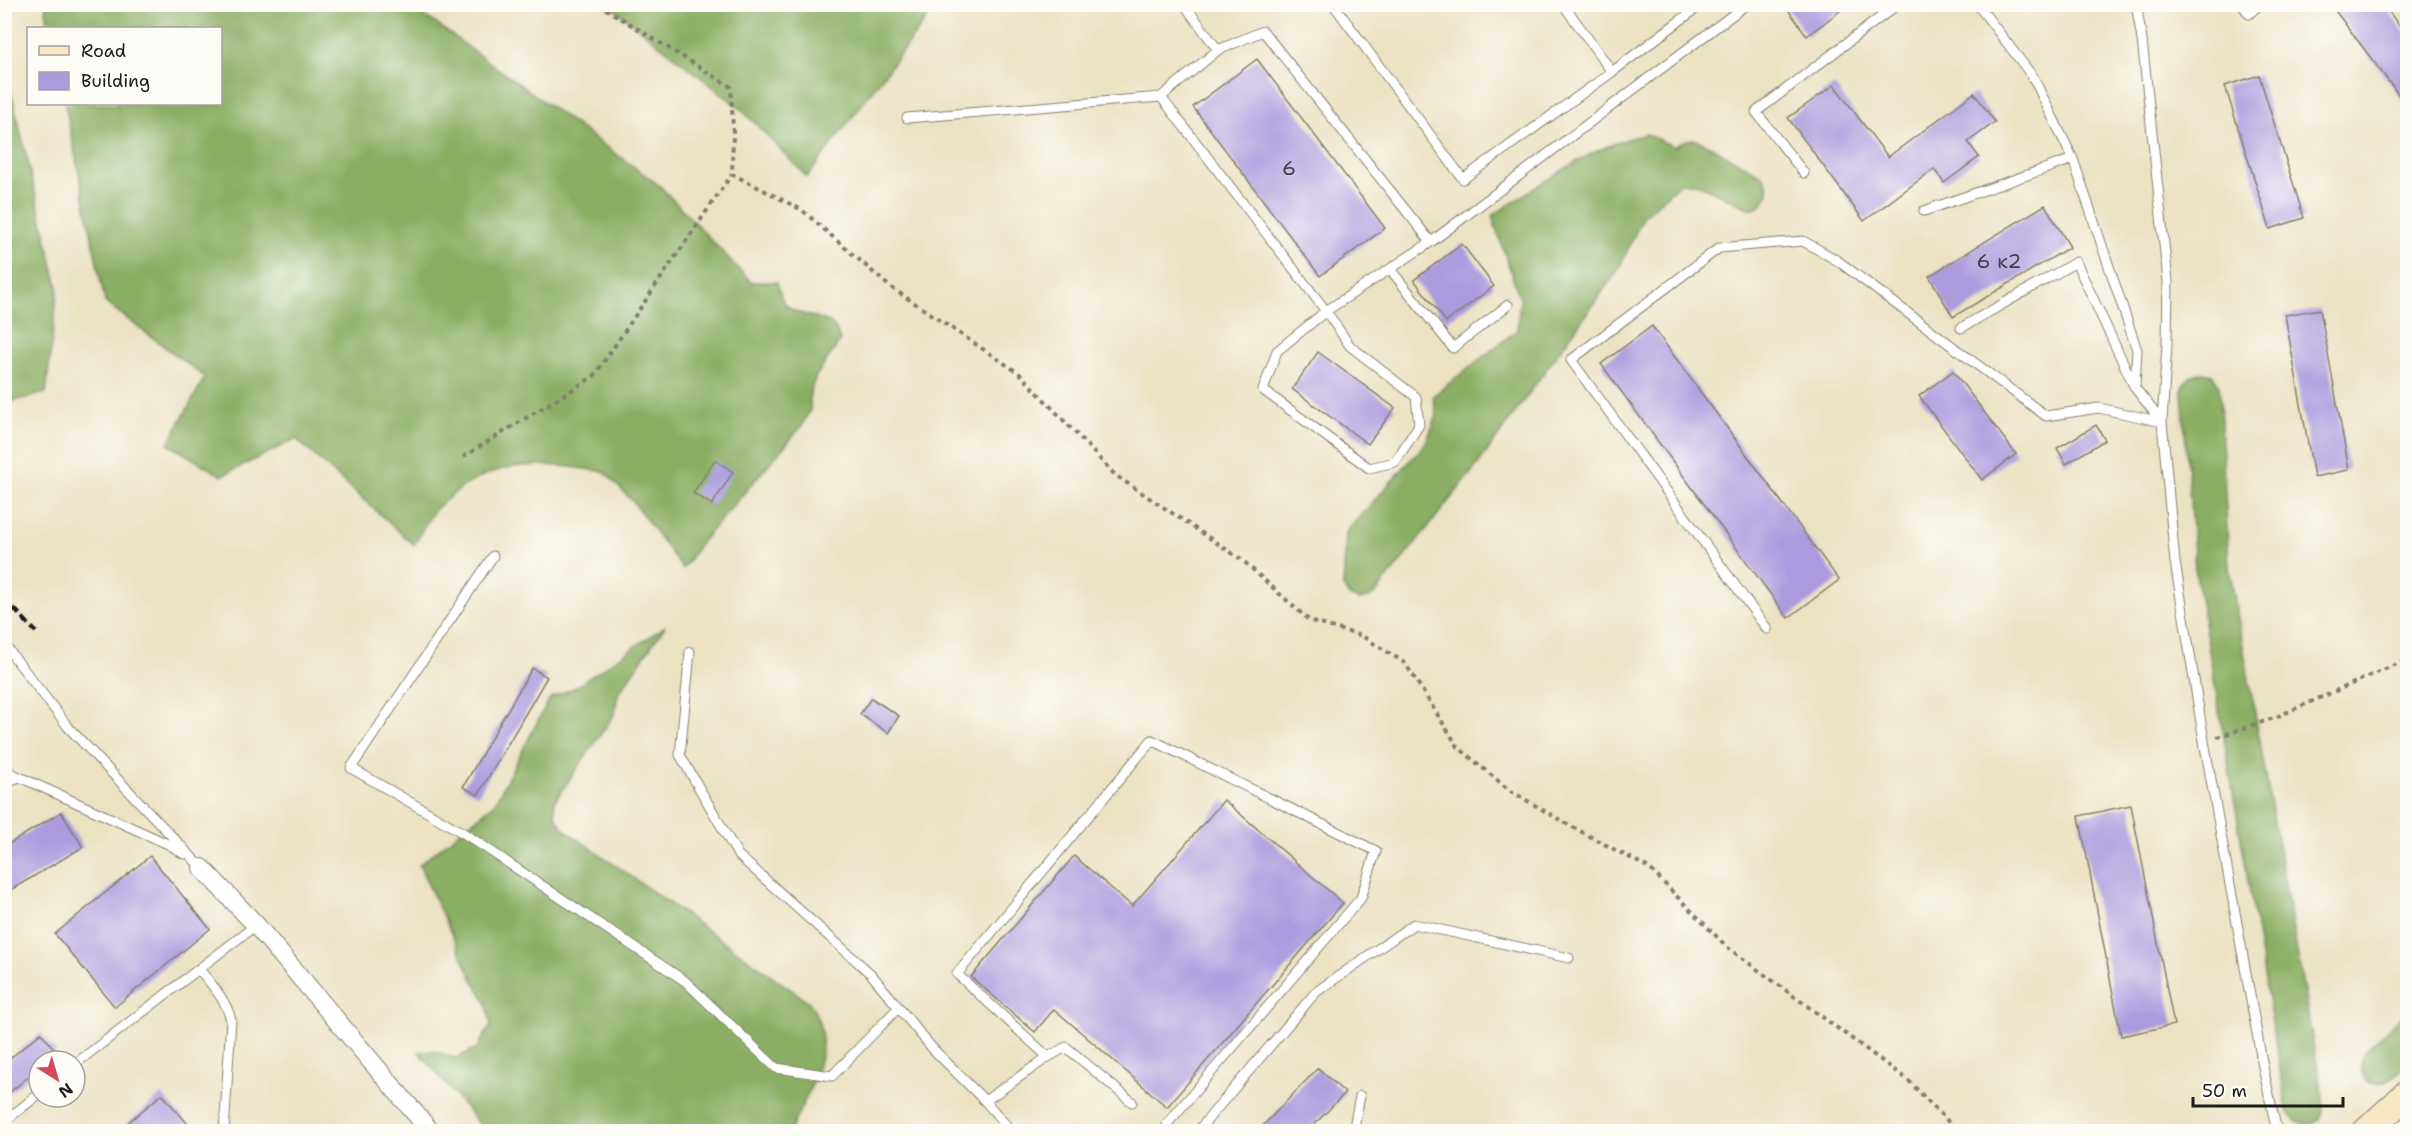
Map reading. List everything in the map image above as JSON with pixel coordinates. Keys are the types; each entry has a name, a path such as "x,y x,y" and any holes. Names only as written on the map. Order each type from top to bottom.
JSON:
{"street":[{"path":"202,868 256,925 431,1131"},
{"path":"2366,1131 2408,1093"}],"lane":[{"path":"1184,4 1218,50"},
{"path":"1333,4 1463,179 1702,4"},
{"path":"1563,4 1612,72"},
{"path":"1161,97 1326,311 1350,346 1416,396 1419,425 1395,462 1369,468 1263,390 1277,351 1326,311 1431,242 1748,4"},
{"path":"1803,173 1756,112 1898,4"},
{"path":"1977,4 2032,77 2073,159 2137,350 2135,388"},
{"path":"2136,4 2145,64 2168,281 2162,422 2175,562 2204,741 2263,1068 2277,1131"},
{"path":"2242,4 2249,14 2260,4"},
{"path":"907,118 1161,97 1218,50 1263,31 1431,242"},
{"path":"1924,211 2073,159"},
{"path":"1767,629 1572,360 1719,248 1803,241 1838,261 2046,416 2099,408 2162,422"},
{"path":"1961,328 2076,262 2135,388 2162,422"},
{"path":"1390,269 1453,348 1508,305"},
{"path":"493,556 351,768 465,834 685,981 776,1068 832,1076 898,1008"},
{"path":"4,644 69,728 202,868"},
{"path":"690,652 680,755 738,855 871,975 932,1048 1012,1131"},
{"path":"1048,1057 957,974 1152,740 1376,850 1361,898 1167,1124"},
{"path":"4,770 170,845 202,868"},
{"path":"4,786 18,777"},
{"path":"1197,1131 1316,992 1414,924 1569,958"},
{"path":"87,1055 256,925"},
{"path":"199,969 219,994 228,1009 231,1020 224,1131"},
{"path":"985,1101 1066,1047 1132,1102"},
{"path":"1353,1131 1360,1096"},
{"path":"4,1122 27,1104"}],"path":[{"path":"463,457 594,376 732,174 731,87 598,4"},
{"path":"732,174 802,210 889,286 1020,374 1115,475 1241,559 1310,621 1362,636 1405,663 1458,747 1509,790 1649,868 1728,947 1908,1080 1958,1131"},
{"path":"2204,741 2274,718 2408,659"}],"green space":[{"path":"45,5 410,5 659,185 751,282 777,282 783,301 789,308 831,324 837,331 840,341 816,376 810,392 810,410 801,427 699,545 683,569 634,503 605,472 536,465 495,472 475,480 436,509 414,545 296,439 222,476 168,444 205,377 105,302 65,105 222,105 222,27 49,27"},
{"path":"609,5 937,5 807,177 741,109"},
{"path":"4,63 58,287 46,393 5,403"},
{"path":"1646,134 1675,147 1688,140 1702,142 1762,175 1768,186 1765,200 1750,209 1696,183 1680,183 1643,217 1618,270 1478,464 1375,594 1359,600 1349,596 1343,586 1346,532 1425,444 1437,416 1433,396 1517,330 1520,299 1492,216 1585,157"},
{"path":"2203,372 2212,375 2219,385 2229,567 2324,1105 2319,1119 2308,1124 2303,1124 2291,1117 2287,1110 2195,568 2182,391 2189,378"},
{"path":"665,626 618,694 614,715 554,802 556,817 564,829 809,1002 818,1019 822,1035 822,1051 813,1083 790,1131 485,1131 419,1052 434,1051 456,1058 477,1048 491,1025 486,1001 473,980 419,865 494,804 550,698 574,688"},
{"path":"2407,1011 2407,1063 2388,1081 2372,1083 2367,1080 2362,1071 2364,1052"}],"building":[{"path":"1784,4 1849,4 1807,36"},
{"path":"2330,4 2383,4 2408,37 2408,107"},
{"path":"1257,59 1385,228 1320,276 1193,107"},
{"path":"2259,75 2304,218 2270,229 2225,86"},
{"path":"1834,85 1888,157 1974,93 1995,122 1968,142 1979,157 1944,183 1934,169 1864,221 1788,118"},
{"path":"2045,205 2070,247 1953,317 1929,276"},
{"path":"1462,244 1494,286 1446,322 1414,280"},
{"path":"2320,309 2349,470 2314,477 2285,315"},
{"path":"1652,326 1839,580 1788,618 1601,364"},
{"path":"1318,352 1395,408 1368,444 1292,389"},
{"path":"1953,371 2016,454 1982,480 1919,396"},
{"path":"2096,425 2105,440 2066,464 2057,448"},
{"path":"715,460 733,472 712,505 693,493"},
{"path":"532,668 547,677 478,795 463,787"},
{"path":"871,698 899,716 888,733 860,714"},
{"path":"1224,800 1343,903 1167,1107 1054,1009 1035,1032 971,977 1074,856 1132,906"},
{"path":"2131,805 2174,1025 2121,1036 2079,816"},
{"path":"61,812 83,847 4,894 4,847"},
{"path":"150,856 210,929 115,1007 55,934"},
{"path":"41,1033 54,1049 27,1049 27,1078 4,1097 4,1063"},
{"path":"1318,1068 1345,1093 1308,1131 1258,1131"},
{"path":"162,1094 194,1131 118,1131"}],"railway":[{"path":"4,598 36,632"}]}
